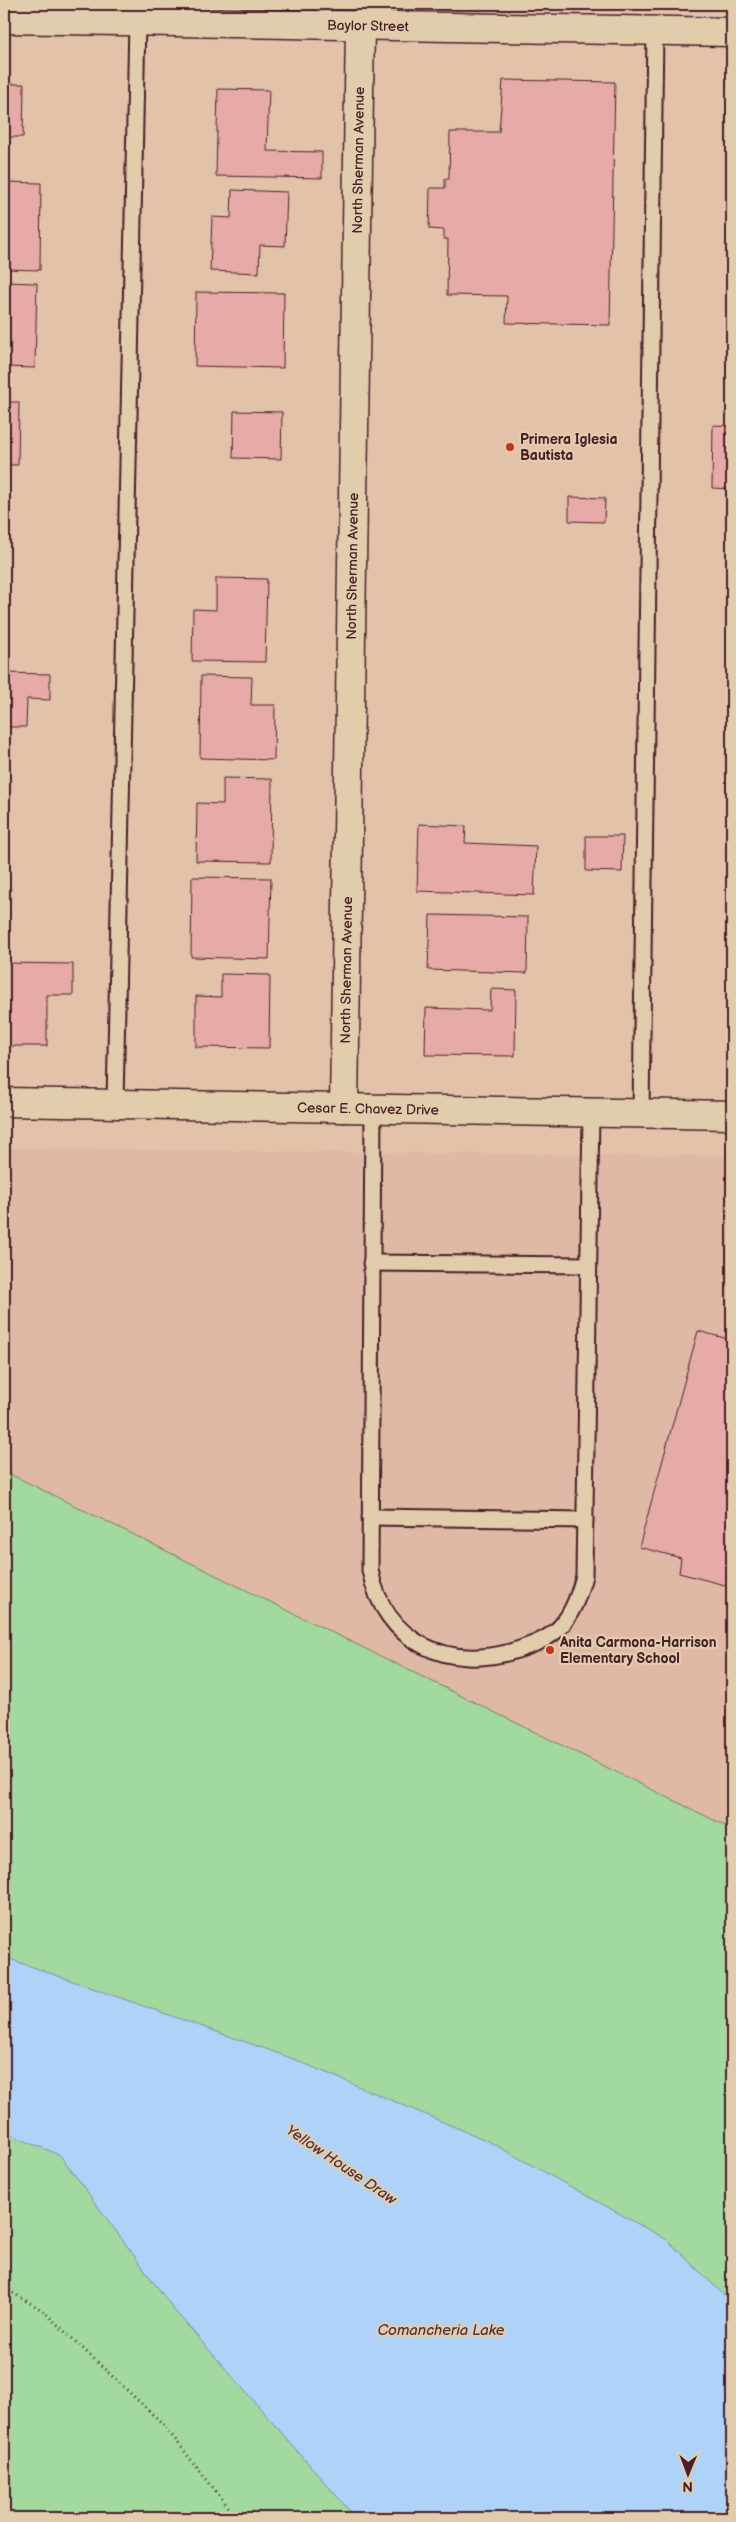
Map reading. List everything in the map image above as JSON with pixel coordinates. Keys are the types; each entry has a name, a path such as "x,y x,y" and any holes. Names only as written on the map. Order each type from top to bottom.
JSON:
{"street":[{"name":"Baylor Street","path":"4,19 360,24 421,14 655,30 732,32"},
{"name":"North Sherman Avenue","path":"344,1108 360,24"},
{"name":"Cesar E. Chavez Drive","path":"4,1102 732,1115"}],"lane":[{"path":"115,1104 137,21"},
{"path":"641,1113 655,30"},
{"path":"373,1109 370,1570 378,1598 387,1617 426,1647 449,1657 480,1658 528,1646 548,1637 560,1627 571,1611 584,1576 591,1112"},
{"path":"372,1263 588,1265"},
{"path":"370,1517 585,1520"}],"path":[{"path":"4,2288 42,2310 163,2424 237,2518"}],"shaded area":[{"name":"Anita Carmona-Harrison Elementary School","path":"4,1148 732,1156 732,1829 4,1471"}],"green space":[{"path":"4,1471 732,1829 732,2518 4,2518"}],"water":[{"name":"Comancheria Lake","path":"4,1957 291,2058 488,2141 667,2240 732,2303 732,2518 356,2518 175,2311 60,2155 4,2132"}],"building":[{"path":"503,80 615,82 610,325 506,323 507,296 447,295 448,239 444,239 444,230 429,229 430,188 445,188 445,179 449,179 450,132 499,132"},
{"path":"4,84 24,84 23,137 4,137"},
{"path":"218,89 269,90 267,151 322,152 322,178 216,176"},
{"path":"4,182 41,183 40,270 4,269"},
{"path":"232,190 287,192 285,246 260,245 259,273 210,271 212,217 231,218"},
{"path":"4,282 37,283 35,368 4,367"},
{"path":"196,292 284,293 283,368 195,366"},
{"path":"4,402 19,402 18,465 4,465"},
{"path":"234,411 282,412 281,459 233,458"},
{"path":"713,425 732,426 732,489 712,488"},
{"path":"569,497 605,498 604,522 569,521"},
{"path":"216,578 267,579 265,662 192,661 193,609 216,610"},
{"path":"4,673 50,674 50,700 27,699 26,727 4,727"},
{"path":"201,676 252,677 251,705 275,705 274,760 200,758"},
{"path":"223,778 272,779 271,862 196,861 197,803 223,804"},
{"path":"419,824 466,826 465,843 536,846 534,895 417,891"},
{"path":"586,836 623,836 622,872 586,871"},
{"path":"192,877 271,878 269,959 191,957"},
{"path":"430,915 528,917 527,973 428,970"},
{"path":"4,963 73,964 73,995 47,995 47,1046 4,1046"},
{"path":"221,974 270,975 269,1048 196,1047 196,996 221,997"},
{"path":"491,989 516,990 515,1056 425,1055 426,1008 490,1010"},
{"path":"698,1331 732,1340 732,1587 679,1573 681,1558 639,1547"}],"place":[{"name":"Primera Iglesia Bautista","path":"510,447"},
{"name":"Anita Carmona-Harrison Elementary School","path":"550,1650"}],"water label":[{"name":"Yellow House Draw","path":"341,2165"}]}
